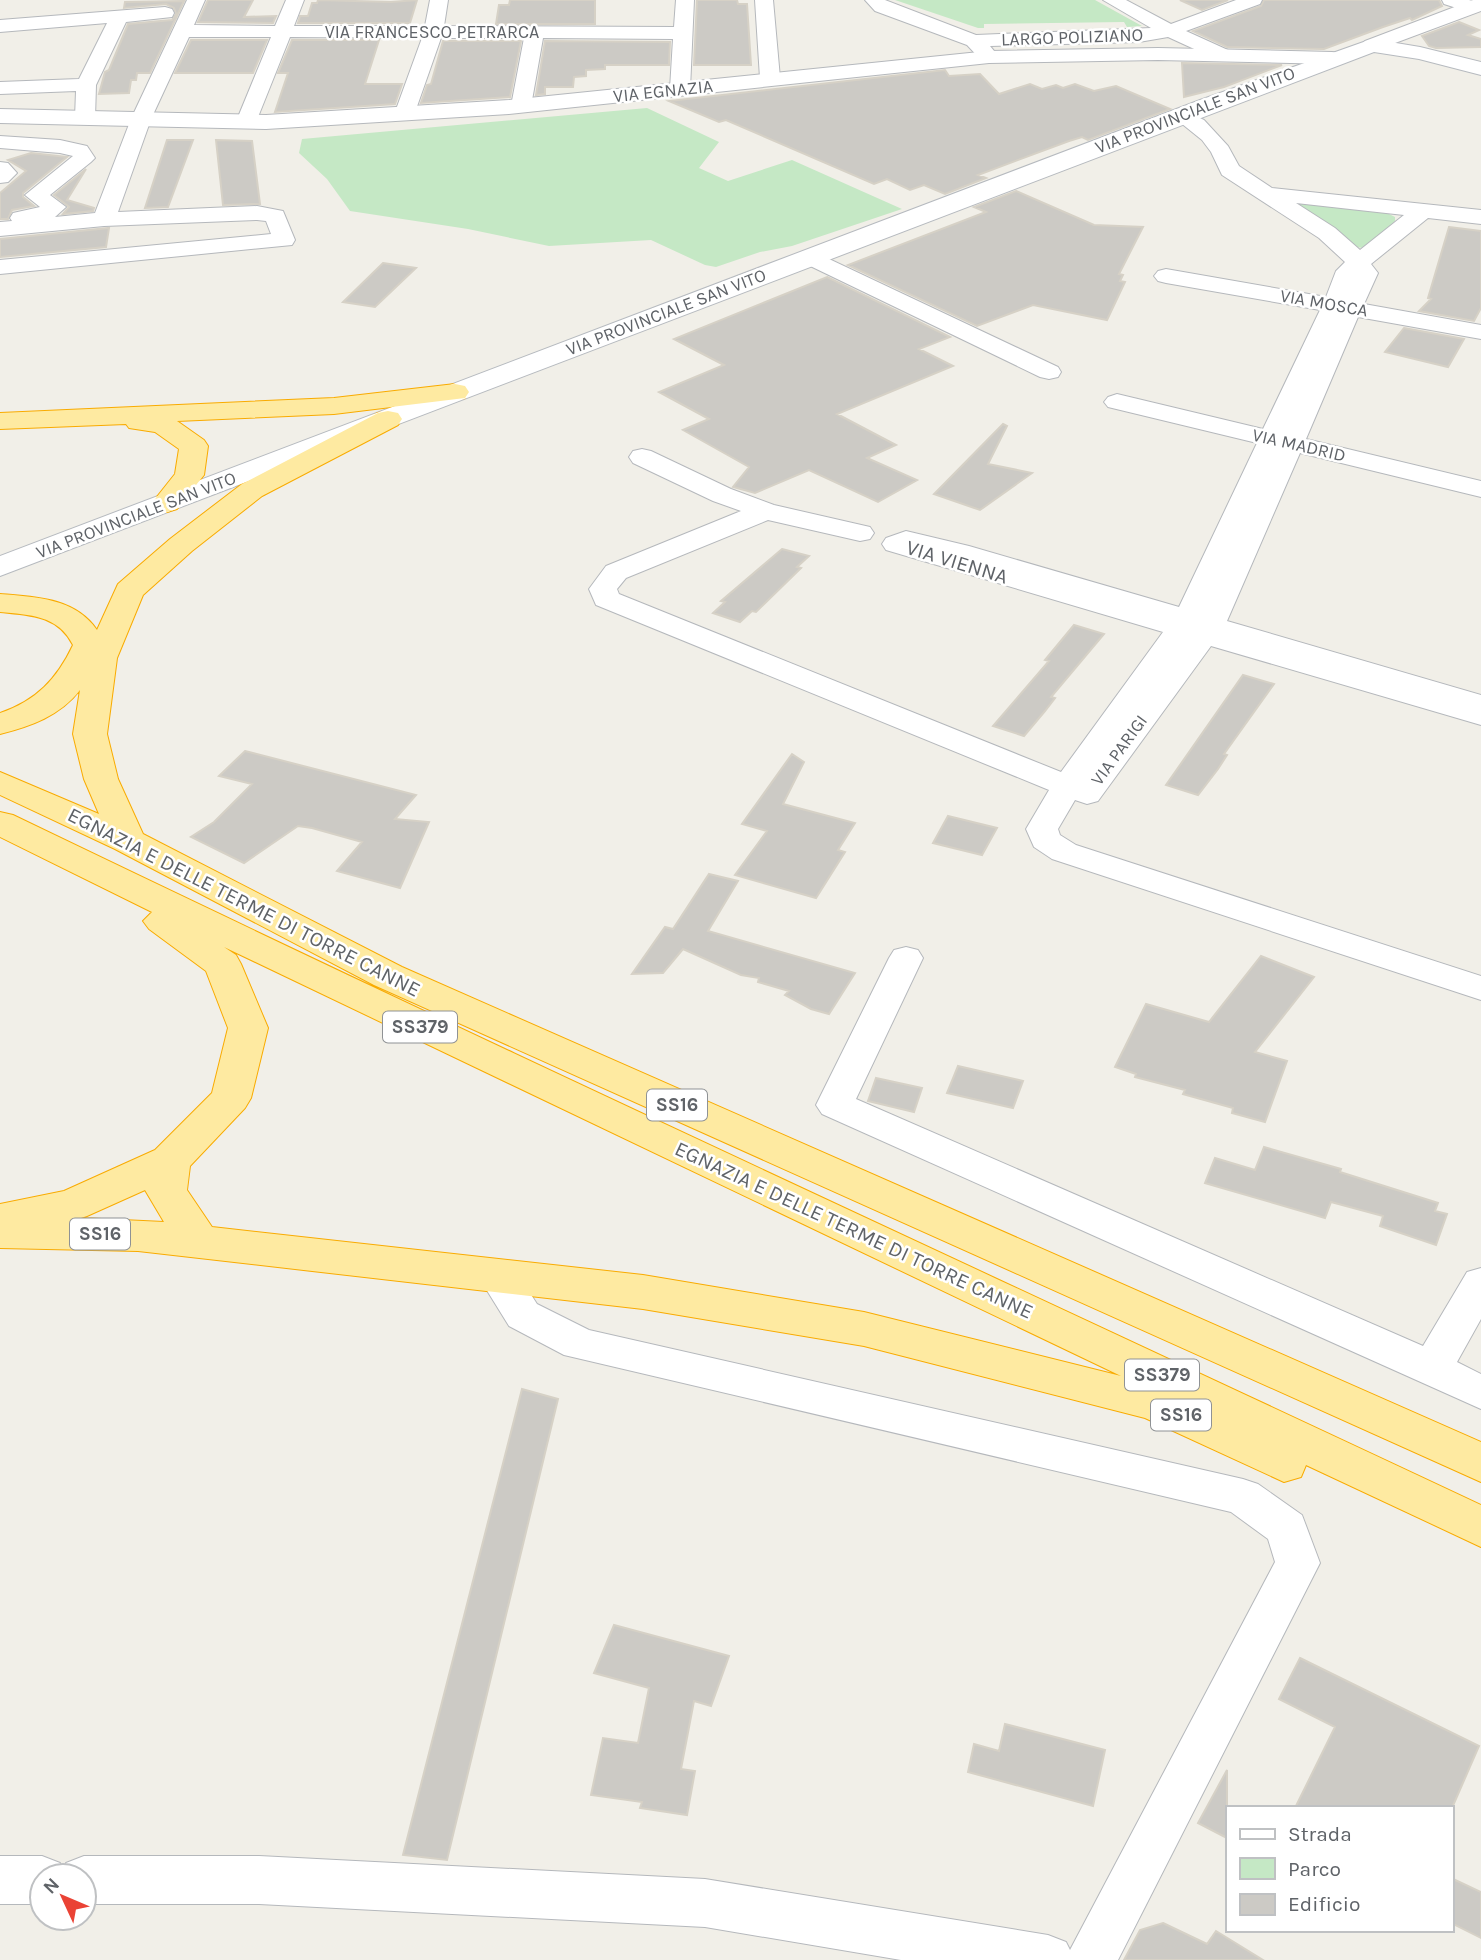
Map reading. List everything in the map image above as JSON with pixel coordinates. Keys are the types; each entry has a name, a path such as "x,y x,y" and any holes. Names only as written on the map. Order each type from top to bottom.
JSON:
{"highway":[{"path":"0,421 334,406 455,392"},
{"path":"105,418 163,425 194,446 189,475 167,503"},
{"path":"128,841 101,779 90,734 101,659 129,591 181,545 252,490 387,419"},
{"path":"0,603 51,609 65,614 83,630 89,645 78,673 54,700 0,724"},
{"name":"EGNAZIA E DELLE TERME DI TORRE CANNE","path":"0,782 128,841 388,976 1331,1398"},
{"name":"EGNAZIA E DELLE TERME DI TORRE CANNE","path":"0,823 368,1002 831,1218 1481,1527"},
{"path":"0,835 134,901 222,964 248,1028 231,1098 170,1161 72,1205 0,1218"},
{"path":"170,1161 166,1191 199,1242"},
{"name":"SS16","path":"0,1231 138,1235 643,1292 864,1329 1156,1403 1455,1542 1481,1551"},
{"path":"1331,1398 1481,1437"},
{"path":"1331,1398 1481,1463"}],"street":[{"path":"104,219 141,119 196,0"},
{"path":"246,122 295,0"},
{"path":"404,115 435,32 439,0"},
{"path":"680,89 685,0"},
{"path":"764,0 770,78"},
{"name":"LARGO POLIZIANO","path":"874,0 883,7 981,49 1139,36 1169,31 1253,0"},
{"path":"1112,0 1169,31 1232,55"},
{"path":"1451,0 1477,5"},
{"path":"1372,45 1477,5"},
{"path":"0,26 165,13"},
{"path":"85,118 86,85 120,15"},
{"path":"1414,29 1412,41 1419,56"},
{"name":"VIA FRANCESCO PETRARCA","path":"182,32 682,33"},
{"path":"521,106 534,33"},
{"name":"VIA PROVINCIALE SAN VITO","path":"0,567 1332,58 1372,45 1481,69"},
{"name":"VIA EGNAZIA","path":"0,116 246,122 404,115 680,89 981,49 1332,58"},
{"name":"VIA EGNAZIA","path":"1232,55 1303,69"},
{"name":"VIA PROVINCIALE SAN VITO","path":"1332,58 1419,56"},
{"path":"0,88 86,85"},
{"path":"1208,105 1216,111 1221,120 1221,150"},
{"path":"1181,115 1197,124 1221,150 1230,170 1327,233 1358,261 1421,212"},
{"path":"0,142 21,146 64,145 80,150 84,158 36,195 55,207 46,213 0,220"},
{"path":"0,168 6,173 0,177"},
{"path":"1261,192 1481,217"},
{"path":"0,229 104,219 257,213 275,216 284,240 0,267"},
{"path":"810,257 1049,372"},
{"name":"VIA PARIGI","path":"1358,261 1348,271 1342,306 1196,627 1067,786 1042,829 1046,840 1064,852 1481,988"},
{"name":"VIA MOSCA","path":"1166,276 1481,332"},
{"name":"VIA MADRID","path":"1117,402 1481,489"},
{"path":"642,457 722,495 766,511 860,533"},
{"path":"766,511 616,572 603,589 606,599 1067,786"},
{"name":"VIA VIENNA","path":"1481,705 1196,627 896,544 906,538 1196,627 1481,716"},
{"path":"906,958 835,1105 1432,1368 1481,1393"},
{"path":"498,1276 523,1315 579,1344 1243,1497 1286,1528 1297,1563 1091,1960"},
{"path":"1432,1368 1481,1283"},
{"path":"0,1880 28,1880"},
{"path":"98,1880 259,1880 705,1903 1048,1960"}],"green space":[{"path":"895,0 1095,0 1142,26 1127,27 1124,22 984,24 984,28 978,28"},
{"path":"647,108 719,142 699,168 728,181 792,160 902,209 792,246 760,252 716,267 705,265 651,240 549,246 468,229 350,211 327,179 299,153 302,139"},
{"path":"1299,201 1381,210 1395,217 1395,221 1364,248 1355,247 1294,203"}],"building":[{"path":"208,0 253,0 244,17 276,16 273,23 198,22"},
{"path":"318,0 417,0 410,23 298,23 300,16 308,16 312,3 317,3"},
{"path":"510,0 595,0 595,24 496,24 499,5 509,5"},
{"path":"697,0 737,0 738,4 747,4 751,65 694,65"},
{"path":"1180,0 1228,0 1202,10"},
{"path":"1264,0 1439,0 1442,6 1412,20 1410,18 1324,49 1227,47 1193,31 1261,6"},
{"path":"184,1 150,73 137,73 136,80 131,80 129,93 99,94 105,72 109,70 128,24 172,20 176,14 174,8 166,4 124,8 125,2"},
{"path":"1459,22 1479,30 1468,35 1481,39 1481,47 1436,48 1429,46 1422,36"},
{"path":"191,40 267,40 253,73 175,73"},
{"path":"292,40 379,40 365,84 402,84 395,104 275,112 288,73 278,73"},
{"path":"443,41 521,41 510,97 421,103 427,85 431,84"},
{"path":"545,41 670,42 669,65 605,65 605,69 586,70 586,76 574,77 573,87 545,87 545,94 536,95"},
{"path":"1182,63 1282,65 1224,87 1184,97"},
{"path":"945,70 949,76 980,74 999,94 1030,84 1042,89 1056,85 1063,88 1075,84 1094,91 1116,86 1170,109 1088,140 1082,137 1069,141 978,175 986,178 945,194 924,185 910,190 887,179 874,184 726,120 719,122 669,101"},
{"path":"167,140 193,140 168,207 145,208"},
{"path":"216,140 252,141 260,204 223,205"},
{"path":"31,153 67,157 23,193 23,197 34,206 12,210 8,219 0,219 0,193 26,171 8,160"},
{"path":"86,169 67,200 94,208 93,211 63,214 69,207 54,195"},
{"path":"1016,191 1094,225 1143,227 1119,274 1123,275 1120,281 1125,282 1107,320 1033,305 977,326 848,265 986,212 974,207"},
{"path":"1449,227 1481,231 1481,308 1474,321 1419,311 1431,299 1428,298"},
{"path":"109,228 106,247 0,257 0,239"},
{"path":"383,263 416,268 375,307 343,302"},
{"path":"827,277 950,337 919,349 953,366 837,414 896,445 867,458 917,480 878,502 809,470 755,493 733,487 749,467 683,430 709,419 659,392 724,365 674,339"},
{"path":"1404,328 1464,339 1448,367 1385,352"},
{"path":"1003,424 1007,426 988,464 1032,473 980,510 934,494"},
{"path":"782,549 809,556 797,567 801,568 756,612 752,611 740,622 713,613 725,602 721,601"},
{"path":"1074,625 1104,634 1051,697 1055,698 1024,736 993,726 1049,661 1045,660"},
{"path":"1243,675 1274,684 1224,754 1227,755 1218,769 1198,795 1166,785"},
{"path":"245,751 416,795 395,819 429,822 400,888 337,871 362,842 312,828 298,826 244,863 191,837 214,822 252,784 219,776"},
{"path":"792,754 804,762 783,804 855,823 838,850 845,852 816,898 735,875 767,831 742,824"},
{"path":"948,816 997,828 982,855 933,843"},
{"path":"709,874 738,881 708,931 855,973 829,1014 811,1009 785,995 789,991 758,982 759,978 741,975 683,949 663,973 632,974 665,927 673,929"},
{"path":"1261,956 1314,977 1255,1052 1287,1061 1265,1122 1232,1113 1233,1108 1183,1094 1185,1090 1135,1077 1136,1074 1115,1067 1146,1004 1209,1022"},
{"path":"958,1066 1023,1081 1013,1108 947,1093"},
{"path":"876,1078 922,1088 914,1112 868,1101"},
{"path":"1264,1147 1341,1169 1340,1172 1438,1203 1435,1211 1447,1214 1436,1245 1380,1226 1383,1216 1331,1202 1325,1218 1205,1183 1215,1158 1255,1170"},
{"path":"522,1389 558,1399 447,1860 403,1855"},
{"path":"614,1625 729,1656 711,1706 694,1701 681,1769 695,1771 687,1815 640,1808 642,1802 591,1795 603,1738 638,1743 649,1688 594,1673"},
{"path":"1300,1658 1479,1746 1453,1806 1296,1806 1335,1727 1279,1699"},
{"path":"1005,1724 1105,1750 1093,1806 968,1772 974,1744 999,1751"},
{"path":"1227,1770 1226,1837 1198,1823"},
{"path":"1453,1879 1481,1892 1481,1938 1453,1924"},
{"path":"1163,1923 1207,1944 1216,1931 1263,1960 1124,1960 1140,1930"}]}
